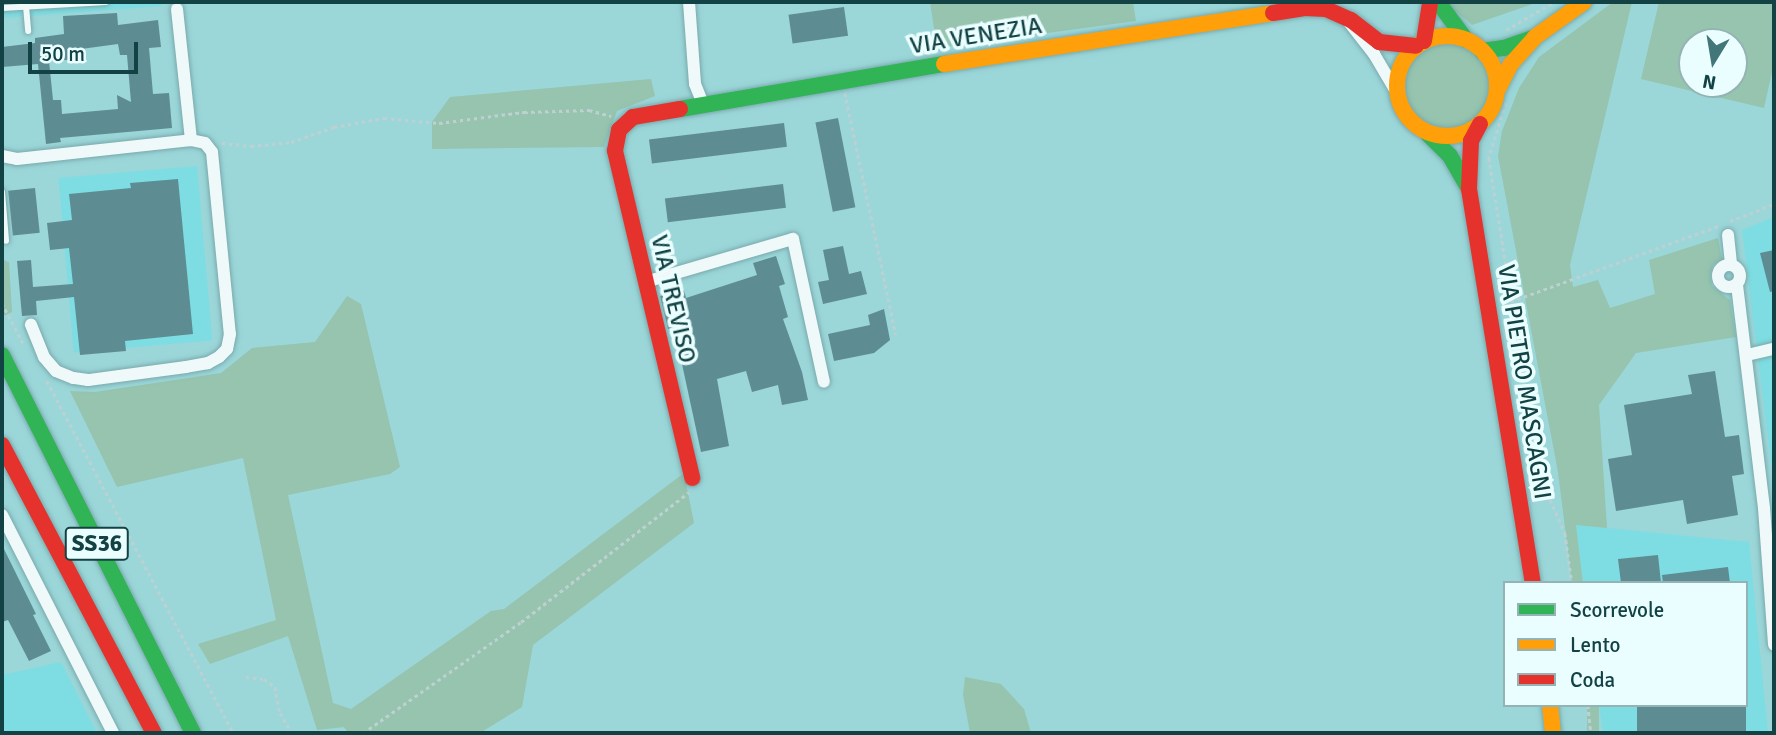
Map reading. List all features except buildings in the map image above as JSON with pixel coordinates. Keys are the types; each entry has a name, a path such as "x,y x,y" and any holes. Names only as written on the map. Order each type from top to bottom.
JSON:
{"main road":[{"path":"1430,2 1420,44 1400,67 1397,93 1410,120 1426,132 1437,136 1460,135 1480,124 1503,94 1511,64 1535,37 1584,2"},
{"path":"1438,2 1466,40 1482,51 1496,74 1503,94"},
{"name":"VIA VENEZIA","path":"622,126 633,117 703,104 1305,8 1326,9 1344,17 1379,42 1403,47 1420,44"},
{"path":"1420,44 1445,36 1466,40"},
{"path":"1482,51 1504,48 1535,37"},
{"name":"VIA PIETRO MASCAGNI","path":"1480,124 1471,141 1469,189 1533,581"},
{"name":"VIA TREVISO","path":"622,126 615,151 692,478"},
{"name":"VIA PIETRO MASCAGNI","path":"1426,132 1450,156 1469,189"},
{"name":"SS36","path":"2,355 193,733"},
{"name":"SS36","path":"2,444 154,733"},
{"path":"1550,707 1553,733"}],"street":[{"path":"688,2 695,84 703,104"},
{"path":"177,9 191,140"},
{"path":"1344,17 1374,54 1397,93"},
{"path":"2,156 17,159 191,140 208,147 212,152 230,334 227,349 208,363 88,380 73,378 55,370 44,357 31,325"},
{"path":"1728,234 1731,264 1724,265 1717,276 1724,286 1737,285 1769,508 1774,645"},
{"path":"645,282 793,239 824,382"},
{"path":"1747,355 1774,349"},
{"path":"3,519 113,733"}],"lane":[{"path":"4,8 106,2"},
{"path":"26,6 28,31"},
{"path":"2,192 6,241"}],"path":[{"path":"1504,37 1509,28 1554,2"},
{"path":"842,80 896,335"},
{"path":"1503,94 1489,158 1539,474 1565,533 1572,581"},
{"path":"208,147 224,143 251,146 291,142 334,127 384,118 439,123 524,111 589,110 603,112 622,126"},
{"path":"1490,307 1511,302 1774,204"},
{"path":"2,303 25,346"},
{"path":"43,374 233,733"},
{"path":"363,733 521,622 690,492 692,478"},
{"path":"246,677 264,679 275,687 280,713 292,733"},
{"path":"1588,707 1591,733"}],"shaded area":[{"path":"2,2 162,2 162,6 2,18"},
{"path":"197,166 212,340 74,352 59,178"},
{"path":"1774,217 1774,484 1742,230"},
{"path":"1576,525 1749,542 1768,733 1603,733 1599,707 1748,707 1748,581 1583,581"},
{"path":"61,662 97,733 2,733 2,675"}],"green space":[{"path":"930,2 1133,2 1136,21 937,48"},
{"path":"1445,2 1538,2 1472,25 1457,12 1451,13"},
{"path":"1613,2 1632,2 1570,265 1573,287 1598,280 1610,308 1655,294 1649,260 1718,238 1722,259 1713,265 1710,275 1712,286 1730,300 1736,337 1636,353 1599,405 1607,528 1576,525 1583,581 1572,581 1558,472 1498,156 1502,131 1519,88 1539,57"},
{"path":"1659,2 1774,2 1774,63 1764,108 1722,98 1748,98 1748,28 1678,28 1678,88 1641,79"},
{"path":"1447,44 1463,48 1477,57 1486,71 1490,87 1486,103 1477,117 1463,126 1447,130 1431,126 1417,117 1408,103 1404,87 1408,71 1417,57 1431,48"},
{"path":"651,79 655,96 617,111 604,147 432,149 432,122 450,97"},
{"path":"2,250 3,260 9,262 12,312 3,316"},
{"path":"347,296 361,304 400,467 390,474 288,495 333,703 351,709 491,611 504,609 684,473 694,523 533,645 522,707 480,733 348,733 344,727 317,730 288,636 210,664 198,644 276,620 243,458 117,487 70,391 95,392 221,373 252,348 315,342"},
{"path":"965,677 1001,684 1024,709 1031,733 970,733 963,695"},
{"path":"1587,707 1599,707 1599,733 1587,733"}],"traffic: fast":[{"path":"1438,2 1466,40"},
{"path":"1482,51 1504,48 1533,38"},
{"path":"680,109 944,64"},
{"path":"1428,134 1450,156 1467,185"},
{"path":"2,355 193,733"}],"traffic: slow":[{"path":"1498,89 1511,64 1535,37 1584,2"},
{"path":"944,64 1273,13"},
{"path":"1447,36 1466,40 1483,50 1493,67 1497,86 1493,105 1483,122 1466,132 1447,136 1428,132 1411,122 1401,105 1397,86 1401,67 1411,50 1428,40 1447,36"},
{"path":"1550,707 1553,733"}],"traffic: jam":[{"path":"1424,41 1430,2"},
{"path":"1273,13 1305,8 1326,9 1351,20 1379,42 1416,46"},
{"path":"680,109 633,117 619,130 615,151 692,478"},
{"path":"1480,124 1471,141 1469,189 1533,581"},
{"path":"2,445 154,733"}]}
